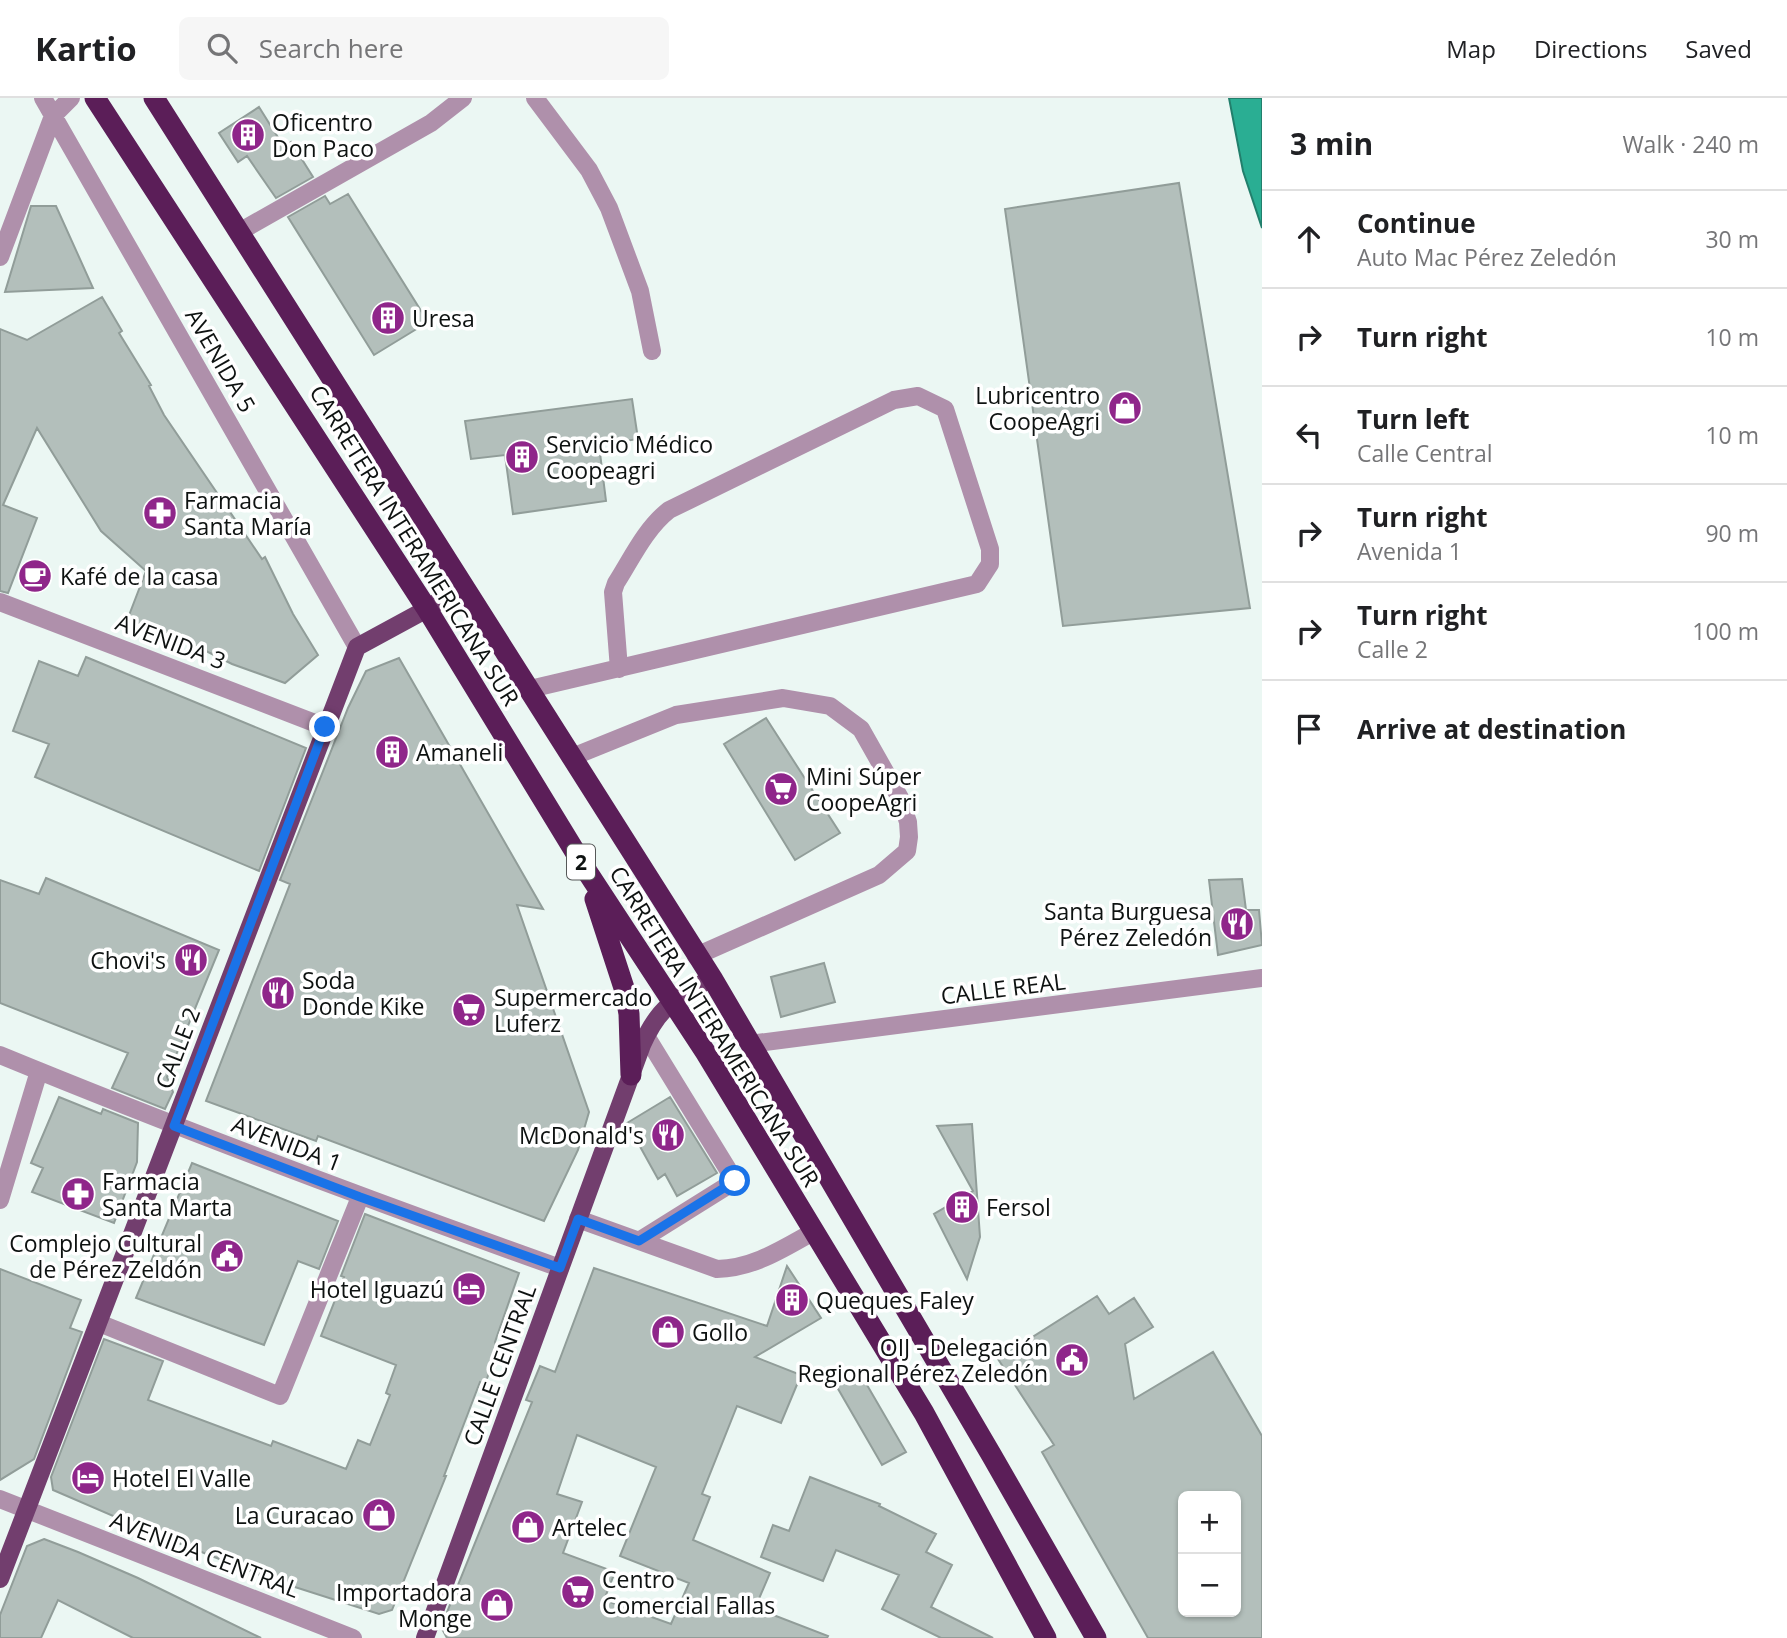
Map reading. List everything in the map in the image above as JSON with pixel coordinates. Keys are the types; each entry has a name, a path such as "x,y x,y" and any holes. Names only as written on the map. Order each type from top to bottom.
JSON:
{"highway":[{"name":"CARRETERA INTERAMERICANA SUR","path":"95,98 427,609 588,873 706,1053 923,1413 1046,1638"},
{"name":"CARRETERA INTERAMERICANA SUR","path":"154,98 712,978 986,1444 1096,1638"},
{"path":"588,873 625,990 629,1014 631,1075"}],"main road":[{"path":"357,647 427,609 462,585"},
{"name":"CALLE 2","path":"0,1579 357,647"},
{"name":"CALLE CENTRAL","path":"425,1638 646,1036 670,1001 712,978"}],"street":[{"name":"AVENIDA 5","path":"43,98 357,647"},
{"path":"0,257 53,116 71,98"},
{"path":"239,232 431,123 463,98"},
{"path":"535,98 589,170 609,208 640,290 652,351"},
{"path":"530,689 619,669 977,584 989,564 989,550 945,409 918,396 894,400 669,510 660,517 616,583 613,592 619,669"},
{"name":"AVENIDA 3","path":"0,602 325,727"},
{"path":"572,757 676,715 783,698 830,705 861,729 900,798 908,822 907,851 879,875 696,956"},
{"name":"CALLE REAL","path":"750,1044 1262,978"},
{"path":"639,1241 735,1181 646,1036"},
{"name":"AVENIDA 1","path":"0,1055 174,1126 360,1197 560,1268"},
{"path":"0,1200 39,1071"},
{"path":"99,1323 280,1396 360,1197"},
{"path":"578,1219 717,1269 734,1269 754,1264 813,1232"},
{"name":"AVENIDA CENTRAL","path":"0,1499 353,1638"}],"shaded area":[{"path":"1229,98 1262,98 1262,228 1243,171"}],"building":[{"path":"259,107 284,147 291,142 313,177 276,198 247,156 238,162 219,133"},
{"name":"Lubricentro CoopeAgri","path":"1179,183 1250,608 1063,626 1005,209"},
{"path":"348,194 428,322 374,355 288,217 325,196 330,204"},
{"path":"31,206 56,206 93,288 5,292"},
{"path":"102,297 122,331 119,333 151,385 149,386 164,415 262,559 265,557 293,614 318,655 285,683 232,664 168,632 164,637 128,618 146,571 101,531 37,428 3,505 37,518 8,593 0,591 0,329 27,340"},
{"name":"Servicio Médico Coopeagri","path":"632,399 638,439 599,445 606,501 513,514 505,455 471,459 465,421"},
{"path":"86,657 306,748 259,871 35,777 49,744 13,731 39,661 78,676"},
{"path":"399,658 543,909 517,905 589,1112 578,1150 544,1221 318,1136 316,1141 206,1101 290,884 280,880 348,708 366,671"},
{"name":"Mini Súper CoopeAgri","path":"766,718 840,833 795,860 724,744"},
{"path":"46,878 219,950 167,1077 173,1092 165,1109 112,1088 128,1053 0,1003 0,880 39,894"},
{"name":"Santa Burguesa Pérez Zeledón","path":"1242,879 1246,910 1259,910 1262,945 1218,955 1209,880"},
{"path":"824,963 835,1002 781,1017 771,977"},
{"path":"59,1097 101,1114 103,1109 138,1123 137,1162 114,1223 32,1192 43,1168 31,1163"},
{"name":"McDonald's","path":"670,1097 717,1173 677,1196 665,1174 658,1179 627,1123"},
{"name":"Fersol","path":"972,1124 980,1237 967,1279 934,1214 973,1191 937,1126"},
{"name":"Complejo Cultural de Pérez Zeldón","path":"192,1163 338,1221 319,1269 298,1261 264,1345 136,1298"},
{"path":"365,1214 519,1273 495,1342 497,1351 485,1384 480,1382 446,1476 392,1610 379,1614 273,1580 53,1490 51,1477 104,1339 163,1361 148,1400 271,1446 273,1441 346,1469 358,1440 370,1445 390,1395 386,1393 396,1365 321,1336"},
{"path":"787,1266 821,1318 755,1357 801,1375 781,1423 737,1406 702,1494 710,1497 693,1540 770,1573 755,1608 828,1636 827,1638 447,1638 441,1627 532,1402 526,1400 540,1366 555,1372 594,1268 767,1326","holes":["577,1435 656,1467 620,1556 689,1583 671,1624 604,1600 615,1572 563,1553 582,1502 557,1494"]},
{"path":"0,1269 81,1300 70,1328 82,1332 34,1459 0,1480"},
{"path":"1097,1296 1109,1314 1134,1298 1153,1327 1125,1344 1134,1399 1213,1352 1262,1436 1262,1638 1148,1638 1042,1452 1054,1445 998,1359"},
{"path":"860,1373 906,1452 882,1465 837,1387"},
{"path":"810,1477 880,1504 879,1506 936,1534 926,1552 952,1565 931,1607 993,1638 941,1638 882,1609 899,1575 836,1550 823,1581 761,1557 773,1525 789,1531"},
{"path":"44,1539 138,1578 261,1638 133,1638 58,1600 41,1638 0,1638 0,1615 27,1546"}],"place":[{"name":"Oficentro Don Paco","path":"248,135"},
{"name":"Uresa","path":"388,318"},
{"name":"Lubricentro CoopeAgri","path":"1125,408"},
{"name":"Servicio Médico Coopeagri","path":"522,457"},
{"name":"Farmacia Santa María","path":"160,513"},
{"name":"Kafé de la casa","path":"35,576"},
{"name":"Amaneli","path":"392,752"},
{"name":"Mini Súper CoopeAgri","path":"781,789"},
{"name":"Santa Burguesa Pérez Zeledón","path":"1237,924"},
{"name":"Chovi's","path":"191,960"},
{"name":"Soda Donde Kike","path":"278,993"},
{"name":"Supermercado Luferz","path":"469,1010"},
{"name":"McDonald's","path":"668,1135"},
{"name":"Farmacia Santa Marta","path":"78,1194"},
{"name":"Fersol","path":"962,1207"},
{"name":"Complejo Cultural de Pérez Zeldón","path":"227,1256"},
{"name":"Hotel Iguazú","path":"469,1289"},
{"name":"Queques Faley","path":"792,1300"},
{"name":"Gollo","path":"668,1332"},
{"name":"OIJ - Delegación Regional Pérez Zeledón","path":"1072,1360"},
{"name":"Hotel El Valle","path":"88,1478"},
{"name":"La Curacao","path":"379,1515"},
{"name":"Artelec","path":"528,1527"},
{"name":"Centro Comercial Fallas","path":"578,1592"},
{"name":"Importadora Monge","path":"497,1605"}],"route":[{"path":"325,727 174,1126 360,1197 560,1268 578,1219 639,1241 735,1181"}]}
